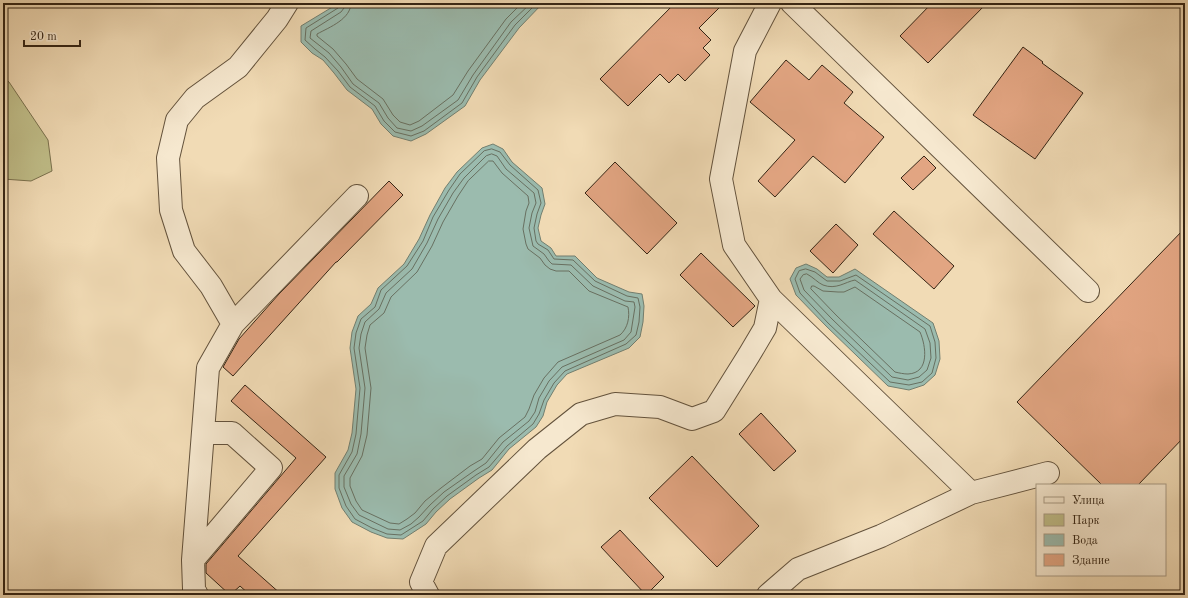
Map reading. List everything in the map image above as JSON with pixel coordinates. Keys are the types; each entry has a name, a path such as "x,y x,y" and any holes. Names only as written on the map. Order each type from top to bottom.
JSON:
{"lane":[{"path":"233,324 211,286 184,251 171,210 168,158 177,120 195,98 238,67 277,20 287,3"},
{"path":"770,3 745,51 722,179 734,245 772,299 971,493"},
{"path":"792,3 1088,291"},
{"path":"197,595 194,589 193,560 208,368 233,324 357,196"},
{"path":"428,595 421,582 436,546 537,449 581,414 615,404 660,407 692,419 714,410 766,328 772,299"},
{"path":"193,560 271,468 232,432 203,433"},
{"path":"768,595 798,569 881,536 971,493 1048,472"}],"green space":[{"path":"3,77 9,82 48,140 52,171 31,181 3,179"}],"water":[{"path":"339,3 543,3 519,28 480,80 465,106 426,134 411,141 393,136 381,124 372,109 347,90 323,60 312,53 301,42 301,26"},
{"path":"493,144 503,149 512,162 542,188 545,204 538,228 541,241 551,248 556,256 575,256 597,278 629,292 642,294 644,306 640,337 629,348 567,374 557,385 547,402 543,416 536,427 509,449 492,470 450,499 426,524 403,539 387,538 352,522 342,508 335,489 335,473 348,450 352,433 356,389 350,348 352,332 358,316 371,304 378,288 404,264 419,239 445,188 457,172 482,148"},
{"path":"806,264 817,269 827,277 839,277 855,269 933,323 939,341 940,359 935,375 924,385 909,390 888,386 796,295 790,279 796,268"}],"building":[{"path":"675,3 724,3 699,28 711,40 703,48 710,55 685,81 678,74 669,83 660,74 628,106 600,79"},
{"path":"932,3 987,3 928,63 900,36"},
{"path":"1023,47 1083,93 1035,159 973,115"},
{"path":"786,60 809,80 822,65 853,92 844,103 884,137 845,183 813,156 775,197 758,181 795,140 750,102"},
{"path":"924,156 936,168 913,190 901,178"},
{"path":"615,162 677,223 647,254 585,193"},
{"path":"389,181 403,195 336,262 233,376 223,367 239,339 279,294"},
{"path":"894,211 954,266 934,289 873,234"},
{"path":"836,224 858,245 833,273 810,251"},
{"path":"1185,228 1185,436 1139,484 1101,484 1017,402"},
{"path":"701,253 755,306 733,327 680,275"},
{"path":"245,385 326,457 238,556 282,595 250,595 240,586 230,595 206,573 206,564 296,458 231,401"},
{"path":"761,413 796,451 774,471 739,434"},
{"path":"692,456 759,526 717,567 649,498"},
{"path":"620,530 664,577 646,595 601,547"}]}
